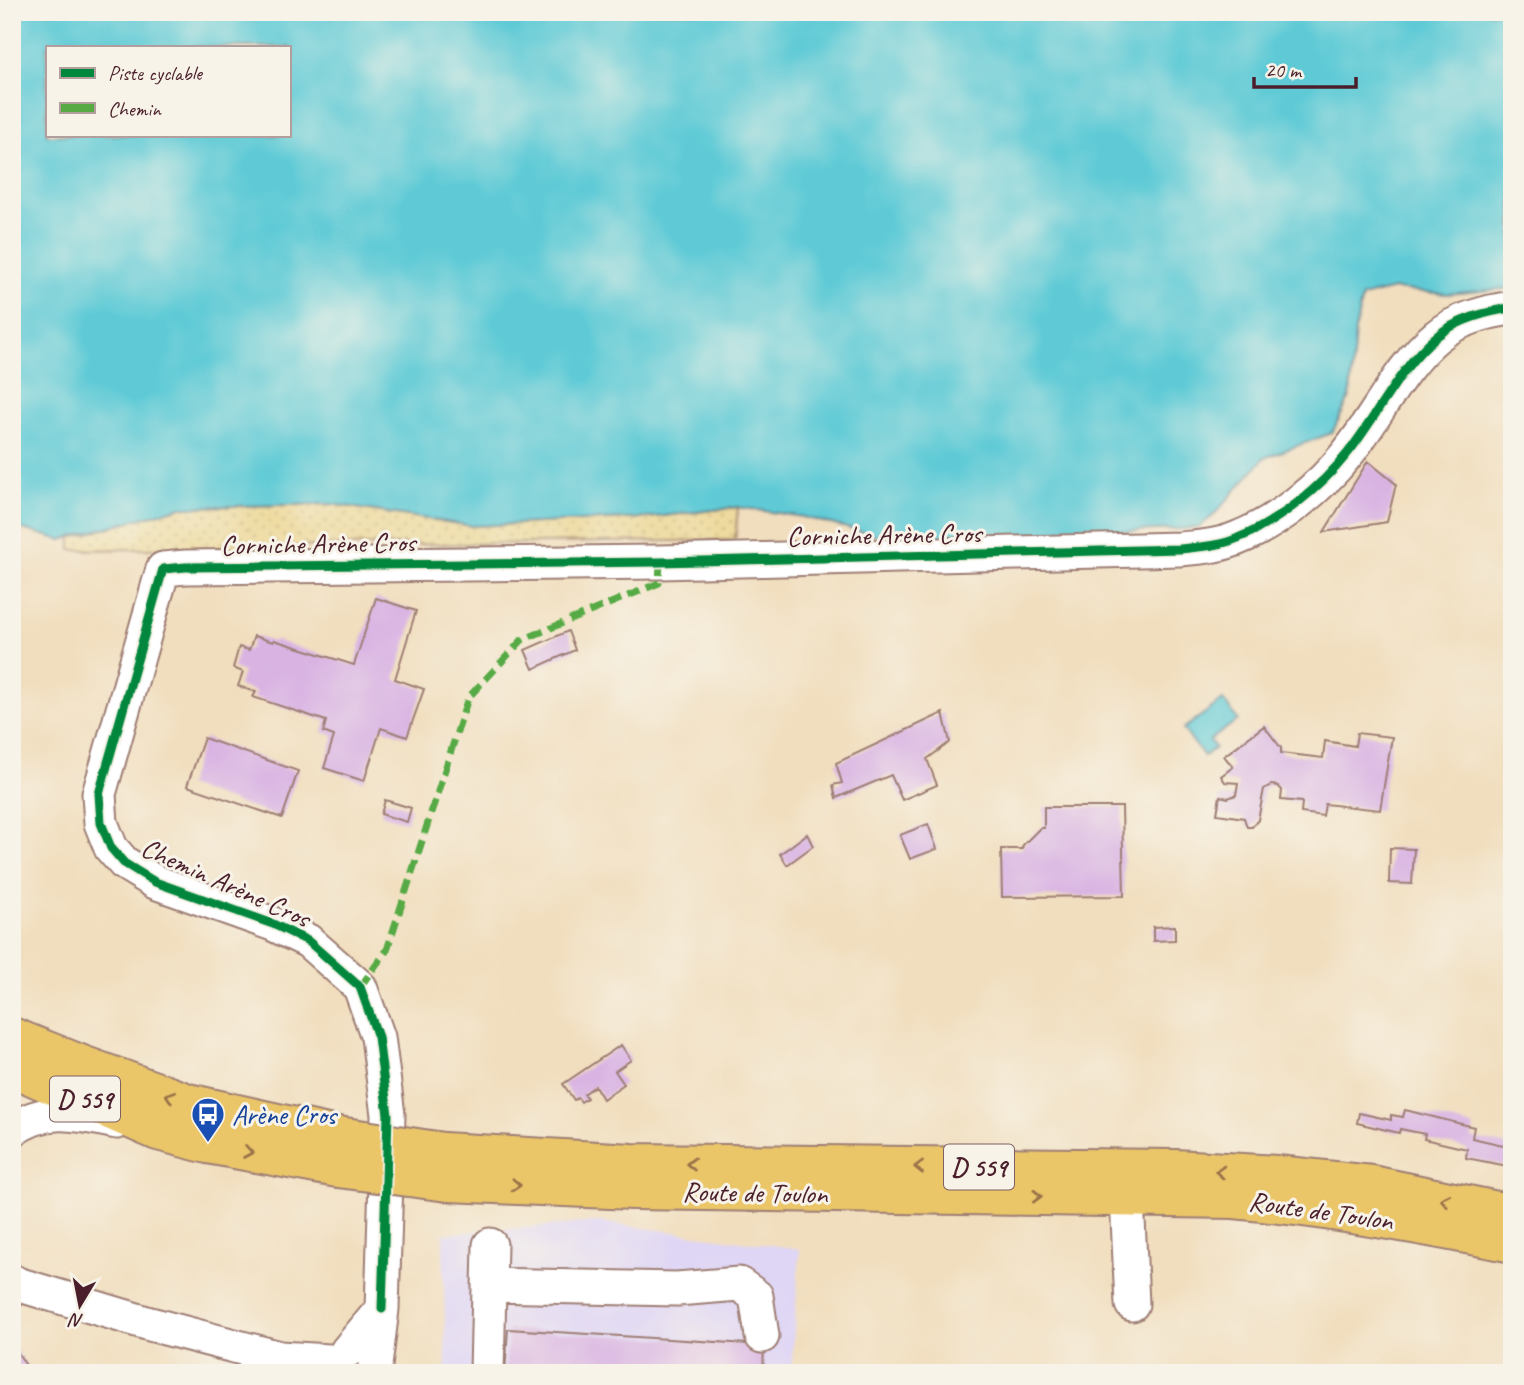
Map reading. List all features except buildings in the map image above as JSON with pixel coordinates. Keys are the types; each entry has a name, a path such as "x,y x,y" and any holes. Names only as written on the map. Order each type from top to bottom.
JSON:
{"main road":[{"name":"Route de Toulon","path":"12,1037 188,1103 335,1152"},
{"name":"Route de Toulon","path":"12,1067 158,1131 208,1144 335,1152 633,1190 1234,1199 1319,1207 1512,1243"},
{"name":"Route de Toulon","path":"446,1167 632,1163 1175,1170 1278,1175 1373,1185 1512,1214"}],"street":[{"name":"Corniche Arène Cros","path":"163,569 660,562 1181,549 1215,545 1239,538 1293,507 1346,456 1419,353 1439,334 1465,321 1512,308"},
{"name":"Chemin Arène Cros","path":"163,569 99,794 101,824 111,848 124,863 155,882 273,924 308,942 360,987 377,1037 388,1115 382,1309 334,1365"},
{"path":"12,1129 24,1121 53,1112 158,1131"},
{"path":"1128,1197 1132,1304"},
{"path":"487,1373 490,1245"},
{"path":"12,1281 150,1324 334,1365"},
{"path":"489,1284 677,1289 739,1284 756,1296 762,1336"}],"shaded area":[{"path":"600,1222 800,1249 791,1373 446,1373 443,1234"}],"sand":[{"path":"331,504 472,526 647,518 738,507 735,540 71,550 71,538 182,507"}],"water":[{"path":"12,12 1512,12 1512,288 1447,294 1393,289 1362,297 1355,330 1350,397 1332,433 1264,458 1213,516 1198,528 895,540 803,517 738,507 647,518 472,526 331,504 182,507 61,540 12,526"},
{"path":"1223,700 1238,720 1210,740 1215,748 1204,756 1183,729"}],"marked path":[{"path":"360,987 387,950 468,698 522,640 659,583 660,562"}],"cycle path":[{"path":"382,1309 388,1115 378,1037 360,987 308,941 273,924 155,882 124,863 111,848 101,823 99,794 163,569 660,562 1180,549 1217,544 1231,541 1268,523 1297,503 1324,479 1358,440 1412,362 1437,336 1453,325 1473,317 1512,308"}],"place":[{"name":"Arène Cros","path":"208,1144"}]}
